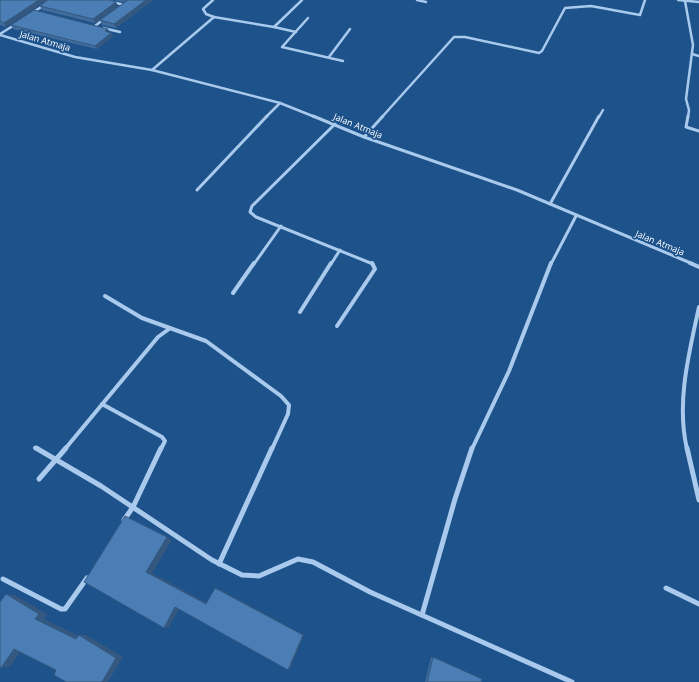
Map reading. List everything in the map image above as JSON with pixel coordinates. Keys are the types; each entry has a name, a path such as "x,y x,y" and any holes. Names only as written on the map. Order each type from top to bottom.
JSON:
{"street":[{"path":"28,15 52,0"},
{"path":"105,0 124,5 118,9"},
{"path":"213,0 203,9 206,14 214,17 296,32"},
{"path":"274,27 302,0"},
{"path":"417,0 426,2"},
{"path":"364,137 454,37 465,37 523,51 538,53 542,51 565,8 572,5 582,5 640,15 644,0"},
{"path":"678,0 699,2"},
{"path":"685,1 692,37 692,54 686,99 689,110 686,127 699,131"},
{"path":"35,11 42,13"},
{"path":"95,26 107,17"},
{"path":"152,70 214,17"},
{"path":"308,18 282,47 343,61"},
{"path":"0,35 22,20"},
{"path":"87,24 120,32"},
{"path":"329,57 350,29"},
{"name":"Jalan Atmaja","path":"0,35 75,57 152,70 280,103 364,137 517,190 699,267"},
{"path":"692,54 699,56"},
{"path":"197,190 280,103"},
{"path":"550,204 603,110"},
{"path":"334,124 252,206 250,212 256,217 372,263 375,266 337,326"},
{"path":"422,615 455,500 473,446 509,371 548,270 576,216"},
{"path":"233,293 281,226"},
{"path":"300,312 340,250"},
{"path":"105,296 142,318 206,341 281,396 289,405 288,414 219,564"},
{"path":"699,307 686,364 684,432 699,500"},
{"path":"39,479 57,460 158,337 169,328"},
{"path":"102,404 164,439 133,507 120,526"},
{"path":"35,448 133,507 219,564 244,576 256,576 294,559 303,558 315,562 364,589 572,682"},
{"path":"3,579 60,609 65,609 91,572"},
{"path":"666,588 699,604"}],"building":[{"path":"0,0 39,0 4,23 0,21"},
{"path":"48,0 109,0 116,2 93,19 40,6"},
{"path":"128,0 146,0 114,24 100,20"},
{"path":"34,10 108,29 105,31 111,33 95,46 11,25"},
{"path":"125,516 167,537 146,572 206,604 215,588 303,635 288,670 175,607 164,628 84,582"},
{"path":"6,594 39,614 35,619 76,639 79,635 116,658 102,682 66,682 54,675 56,670 14,649 1,668 0,602"},
{"path":"433,657 482,679 481,682 427,682"}]}
